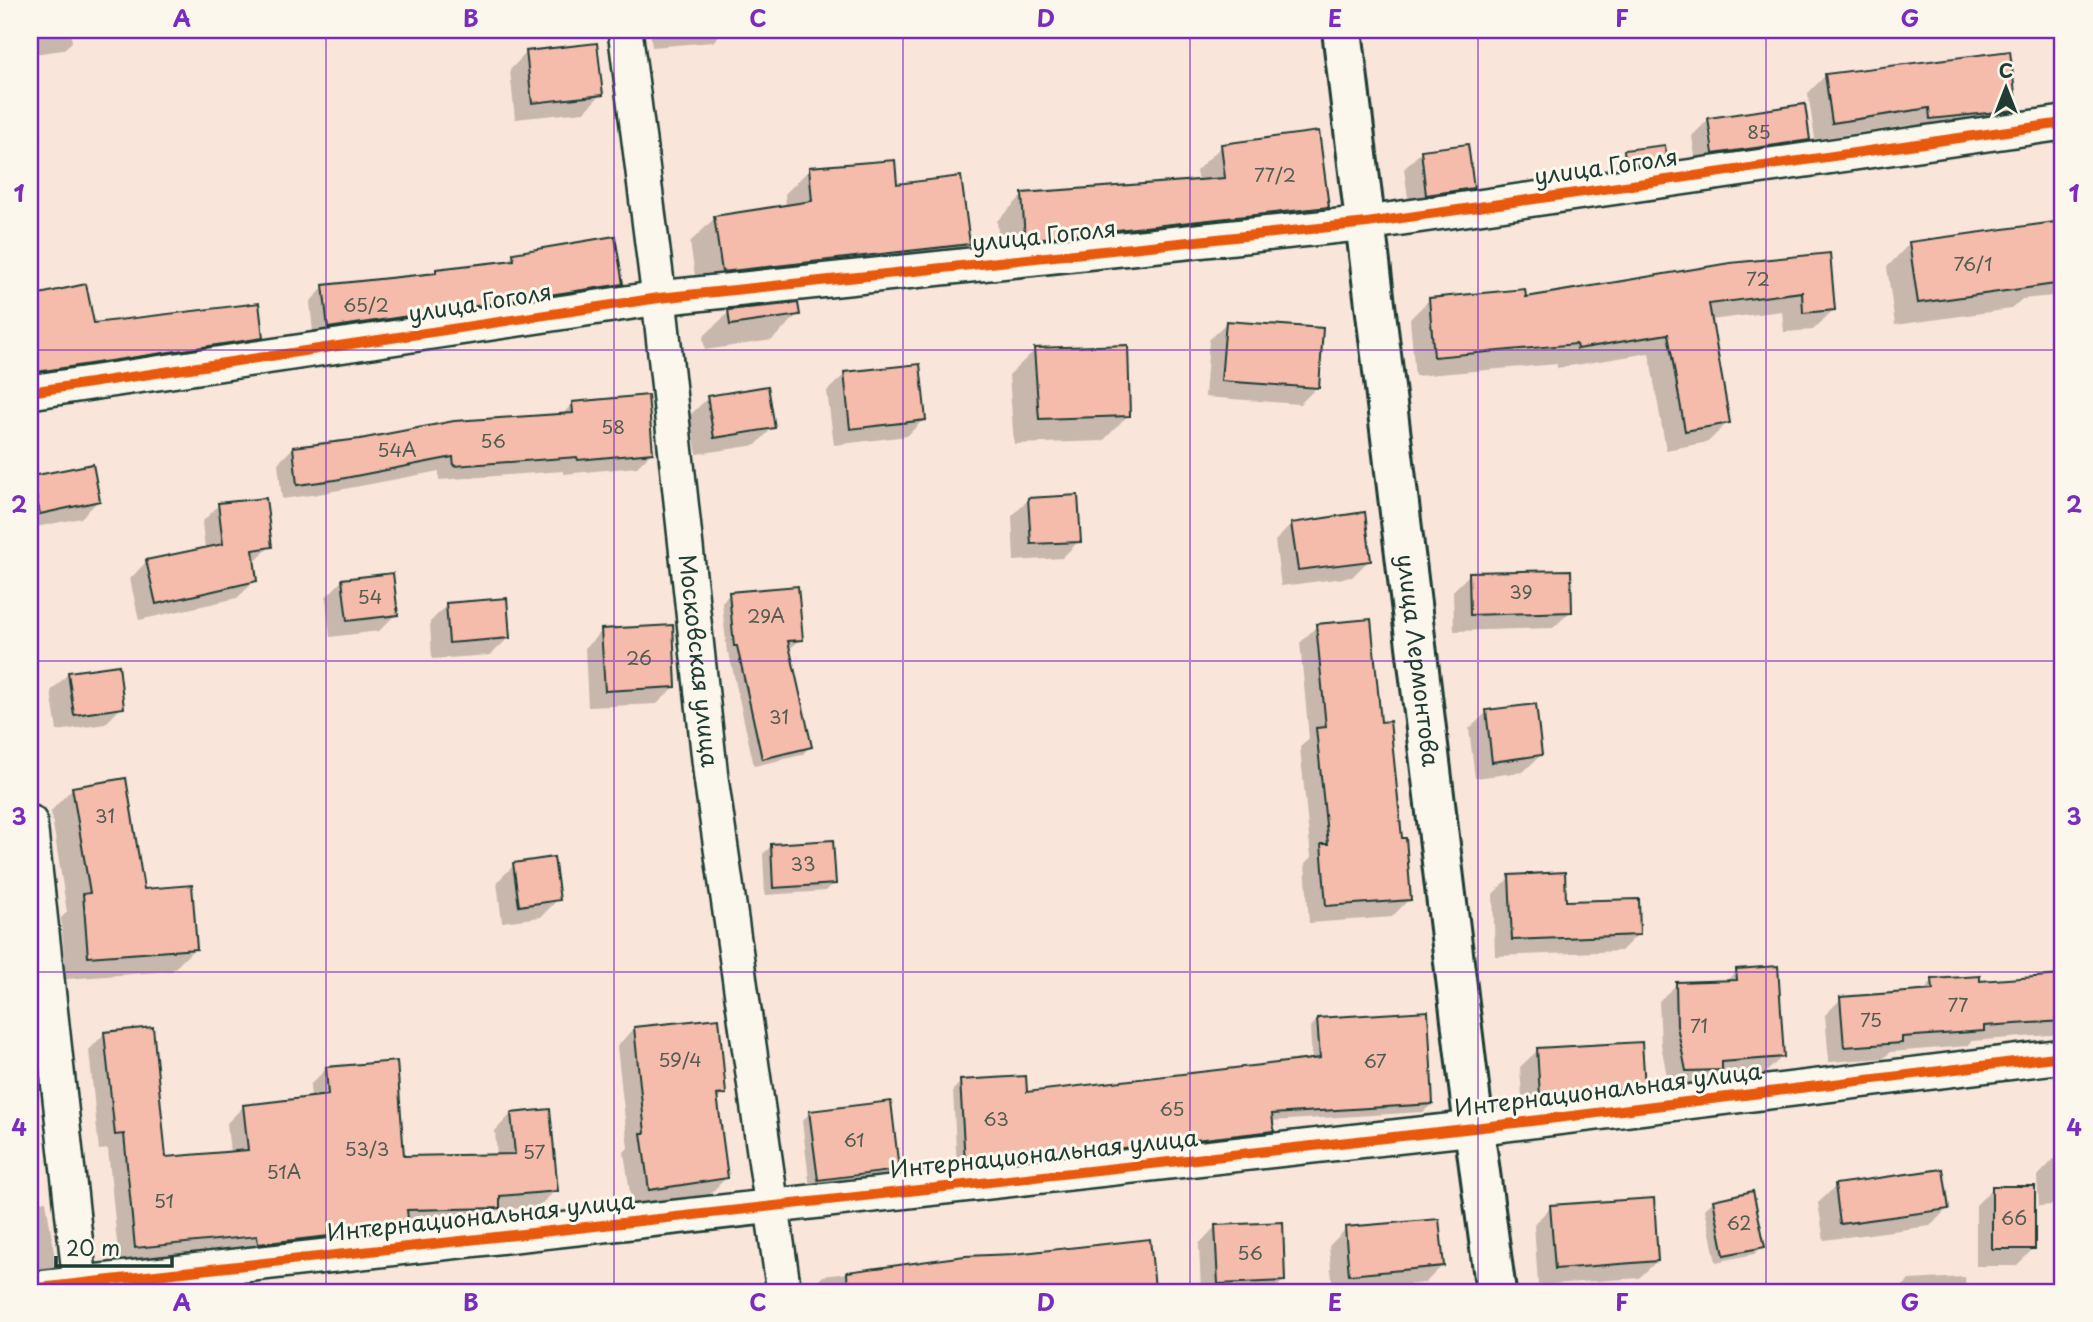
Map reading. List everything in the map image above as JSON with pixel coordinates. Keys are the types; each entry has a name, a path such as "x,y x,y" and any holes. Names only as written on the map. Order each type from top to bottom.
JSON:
{"street":[{"name":"Московская улица","path":"625,30 659,298 711,778 784,1292"},
{"name":"улица Лермонтова","path":"1342,30 1496,1292"},
{"name":"улица Гоголя","path":"30,392 659,298 1367,223 2063,122"},
{"path":"30,822 80,1287"},
{"name":"Интернациональная улица","path":"30,1289 80,1287 773,1205 1474,1128 2063,1056"}],"building":[{"path":"597,43 603,95 532,103 526,51"},
{"path":"2010,51 2017,110 1930,119 1929,108 1832,123 1825,74"},
{"path":"1805,104 1810,140 1713,154 1708,118"},
{"path":"1319,131 1329,207 1025,240 1022,193 1225,178 1221,144"},
{"path":"1468,144 1474,188 1426,195 1421,150"},
{"path":"1665,145 1667,160 1626,166 1624,150"},
{"path":"895,160 897,184 961,176 970,244 722,272 714,216 812,201 809,167"},
{"path":"2063,221 2063,283 1918,303 1909,242"},
{"path":"615,236 623,284 328,328 323,285 436,273 436,269 514,260 513,253"},
{"path":"1830,253 1835,310 1803,313 1802,292 1709,304 1730,423 1685,431 1668,334 1577,349 1576,344 1434,357 1429,298 1525,289 1526,297 1730,263"},
{"path":"86,284 94,323 259,303 263,338 30,373 30,296"},
{"path":"798,303 800,315 730,325 728,310"},
{"path":"1226,321 1323,328 1319,388 1221,381"},
{"path":"1128,345 1130,416 1039,419 1034,348"},
{"path":"920,364 926,420 850,429 844,372"},
{"path":"768,386 775,428 714,438 707,396"},
{"path":"648,395 653,453 454,466 453,457 297,485 293,447 360,439 454,421 573,413 572,402"},
{"path":"93,464 100,501 40,514 32,476"},
{"path":"1078,495 1081,542 1031,544 1028,498"},
{"path":"266,498 272,547 253,550 257,581 156,604 146,560 223,544 218,503"},
{"path":"1365,512 1371,561 1298,570 1291,523"},
{"path":"1571,570 1572,612 1470,615 1469,572"},
{"path":"393,573 398,615 347,621 342,579"},
{"path":"798,586 803,640 788,641 812,747 762,759 737,646 734,646 729,592"},
{"path":"507,598 510,638 449,643 446,603"},
{"path":"1371,619 1381,722 1390,721 1402,838 1406,838 1411,900 1326,906 1321,844 1328,844 1316,728 1326,727 1316,624"},
{"path":"673,625 676,687 605,691 601,629"},
{"path":"119,665 124,708 74,715 68,672"},
{"path":"1536,704 1542,755 1492,762 1486,710"},
{"path":"126,778 144,889 192,885 197,949 88,957 83,894 90,893 72,787"},
{"path":"833,840 836,884 773,888 771,844"},
{"path":"554,857 560,900 519,906 513,863"},
{"path":"1565,872 1566,901 1639,899 1640,935 1512,940 1509,875"},
{"path":"1778,966 1784,1057 1722,1062 1722,1070 1686,1071 1677,1026 1676,982 1737,980 1736,969"},
{"path":"2063,975 2063,1021 1984,1026 1984,1031 1902,1037 1902,1043 1844,1047 1840,997 1933,990 1932,979 1980,976 1980,981"},
{"path":"1428,1011 1433,1104 1272,1114 1274,1131 1036,1158 965,1162 960,1080 1026,1076 1027,1092 1320,1058 1317,1018"},
{"path":"719,1018 726,1094 717,1095 728,1178 649,1190 641,1133 645,1133 634,1027"},
{"path":"153,1027 166,1157 248,1150 243,1105 328,1095 326,1067 397,1061 404,1156 515,1154 511,1113 550,1109 558,1191 500,1196 500,1208 407,1210 409,1227 258,1244 257,1236 135,1248 124,1134 115,1135 104,1032"},
{"path":"1642,1042 1645,1088 1540,1096 1537,1048"},
{"path":"891,1101 899,1170 818,1180 809,1111"},
{"path":"1943,1169 1949,1209 1840,1224 1835,1184"},
{"path":"1992,1186 2035,1186 2035,1249 1992,1249"},
{"path":"1753,1191 1765,1247 1724,1255 1713,1200"},
{"path":"1654,1198 1658,1261 1555,1269 1550,1205"},
{"path":"1439,1219 1444,1266 1349,1275 1345,1227"},
{"path":"1283,1222 1285,1281 1218,1284 1215,1225"},
{"path":"1150,1239 1155,1288 1111,1292 848,1292 847,1272 965,1256 1014,1254"}],"cycle path":[{"path":"30,392 659,298 1367,223 2063,123"},
{"path":"30,1289 1474,1128 2063,1056"}]}
